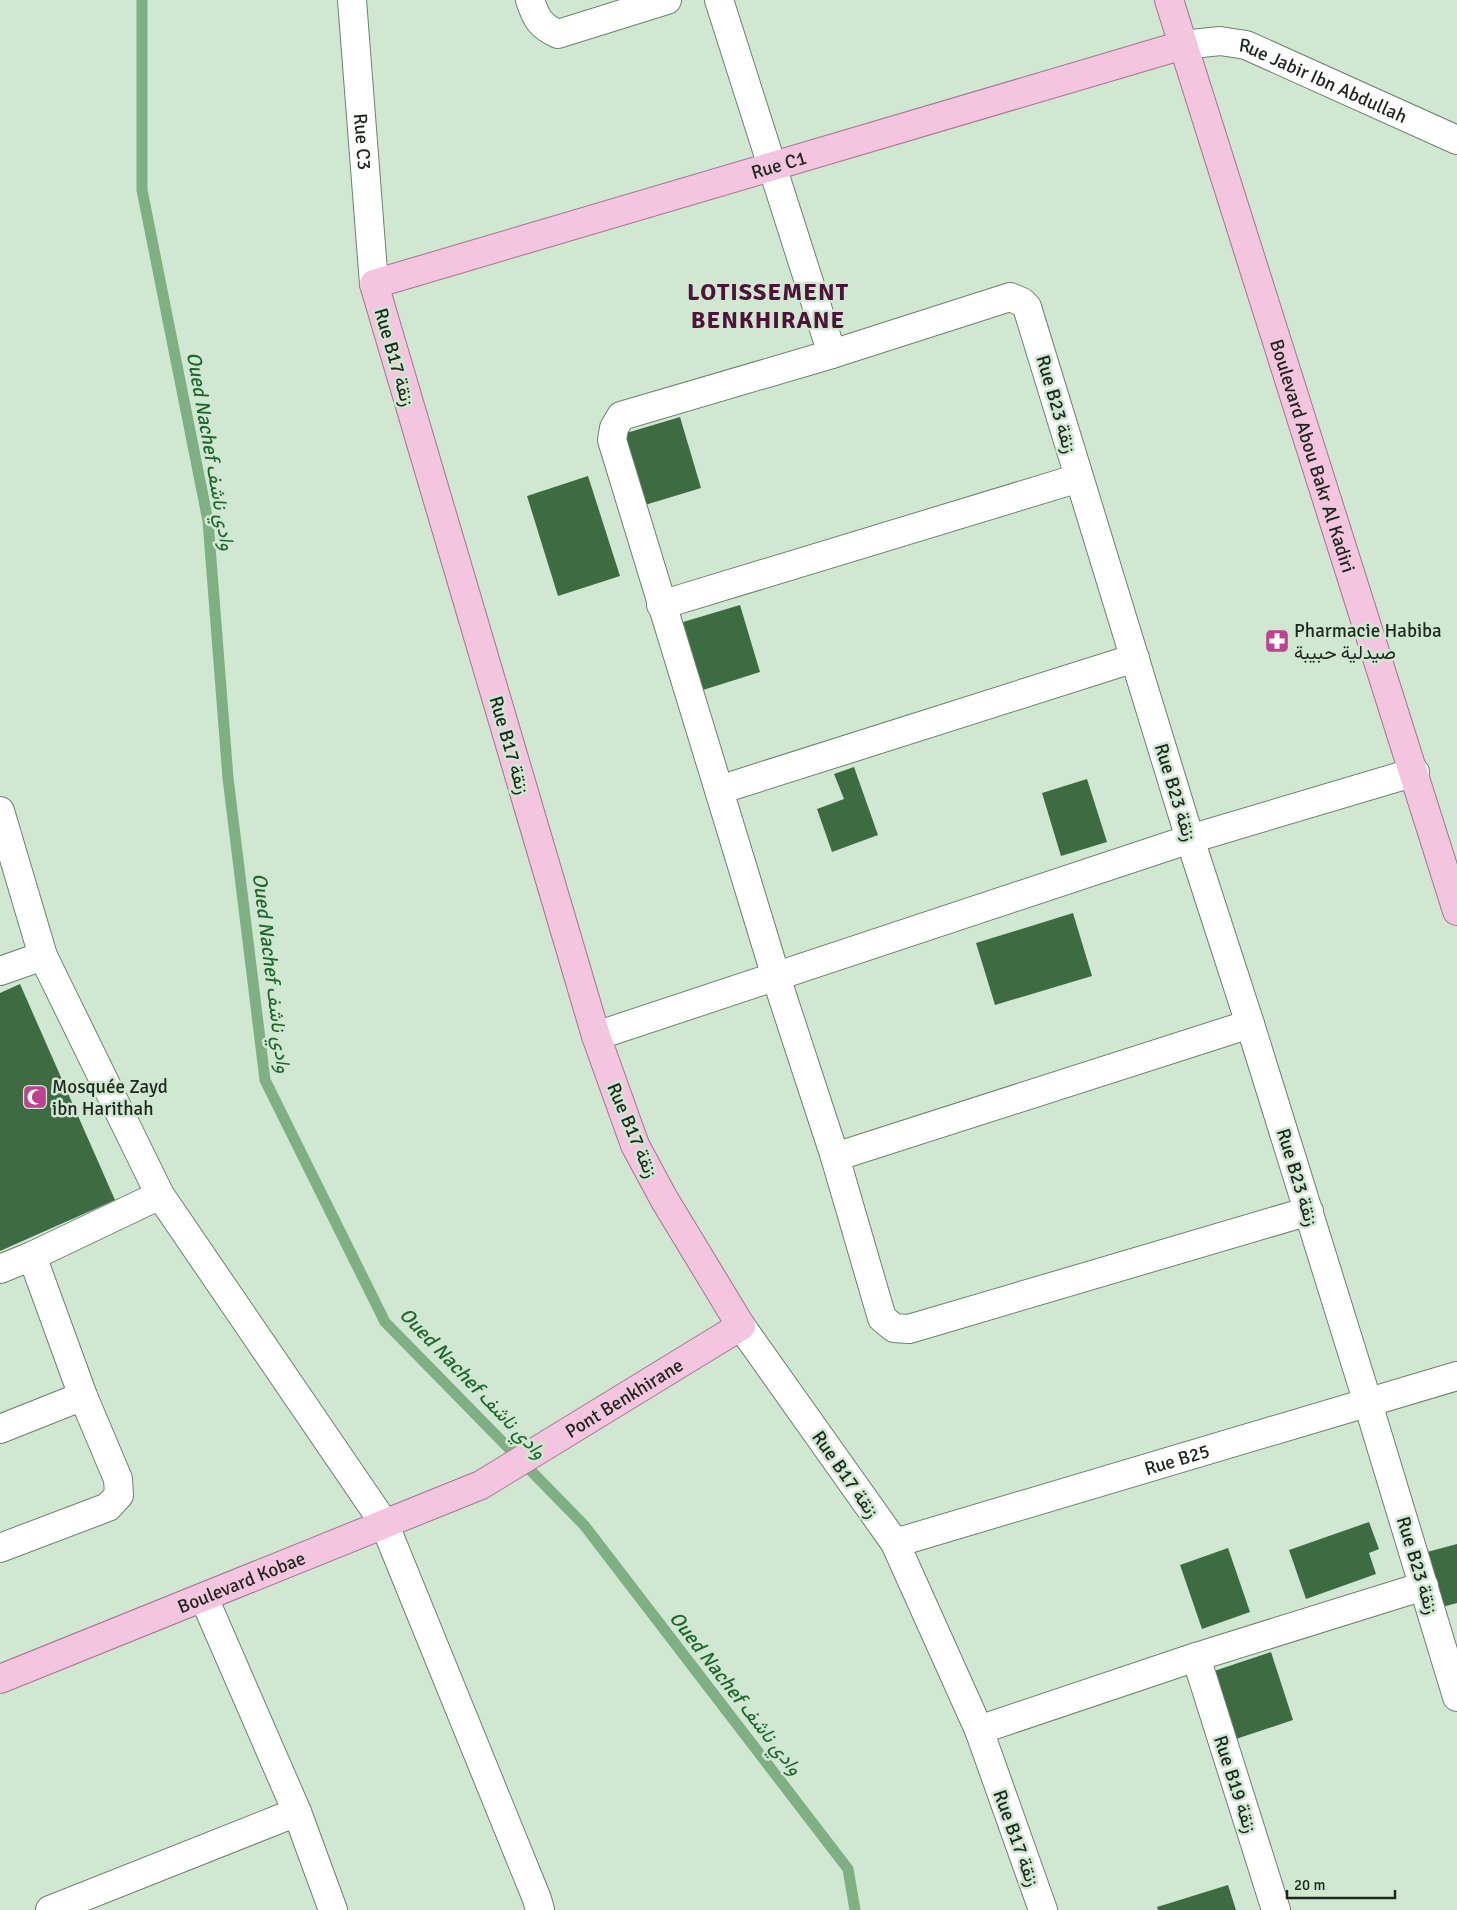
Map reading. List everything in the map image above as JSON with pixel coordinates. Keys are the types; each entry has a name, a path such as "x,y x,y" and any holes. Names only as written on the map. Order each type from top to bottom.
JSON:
{"main road":[{"name":"Boulevard Abou Bakr Al Kadiri","path":"1169,0 1457,912"},
{"name":"Rue C1","path":"374,284 1183,45"},
{"name":"Rue B17 زنقة","path":"374,284 596,1036 635,1144 664,1199 741,1326"},
{"name":"Pont Benkhirane","path":"481,1484 741,1326"},
{"name":"Boulevard Kobae","path":"0,1679 204,1598 481,1484"}],"street":[{"name":"Rue C3","path":"352,0 374,284"},
{"path":"530,0 536,19 546,28 558,34 668,0"},
{"path":"719,0 832,354"},
{"name":"Rue Jabir Ibn Abdullah","path":"1183,45 1220,41 1246,45 1457,140"},
{"name":"Rue B23 زنقة","path":"661,605 612,440 614,428 621,416 832,354 1010,297 1022,302 1031,314 1079,478 1190,839 1368,1400 1457,1696"},
{"path":"1079,478 661,605 776,977 835,1157 882,1318 894,1328 909,1329 1309,1211"},
{"path":"719,790 1135,658"},
{"path":"596,1036 1190,839 1414,772"},
{"path":"0,811 43,956 160,1195 384,1523 537,1898 540,1910"},
{"path":"0,971 43,956"},
{"path":"835,1157 1250,1024"},
{"path":"0,1269 32,1256 160,1195"},
{"path":"0,1548 108,1507 119,1495 118,1479 83,1396 32,1256"},
{"name":"Rue B17 زنقة","path":"741,1326 895,1543 979,1730 1043,1910"},
{"name":"Rue B25","path":"895,1543 1368,1400 1457,1376"},
{"path":"0,1429 83,1396"},
{"path":"979,1730 1196,1658 1424,1586"},
{"path":"204,1598 297,1812 333,1910"},
{"name":"Rue B19 زنقة","path":"1196,1658 1276,1910"},
{"path":"50,1910 297,1812"}],"building":[{"path":"680,417 701,488 645,505 623,434"},
{"path":"588,476 620,576 558,596 527,496"},
{"path":"740,605 760,672 703,690 683,622"},
{"path":"854,767 878,835 832,852 817,809 844,799 834,774"},
{"path":"1087,779 1107,842 1061,856 1042,793"},
{"path":"1073,913 1092,976 995,1005 976,943"},
{"name":"Mosquée Zayd ibn Harithah","path":"20,984 115,1200 0,1251 0,993"},
{"path":"1369,1522 1379,1549 1369,1553 1376,1574 1306,1599 1289,1550"},
{"path":"1457,1544 1457,1603 1442,1607 1427,1552"},
{"path":"1228,1548 1250,1612 1202,1629 1180,1565"},
{"path":"1271,1652 1293,1720 1236,1739 1214,1671"},
{"path":"1228,1885 1236,1910 1158,1910 1157,1907"}],"waterway":[{"name":"Oued Nachef وادي ناشف","path":"142,0 142,190 208,521 228,778 265,1080 385,1322 584,1525 848,1869 855,1910"}],"place":[{"name":"Pharmacie Habiba صيدلية حبيبة","path":"1277,641"},
{"name":"Mosquée Zayd ibn Harithah","path":"35,1097"}],"district":[{"name":"LOTISSEMENT BENKHIRANE","path":"768,306"}]}
